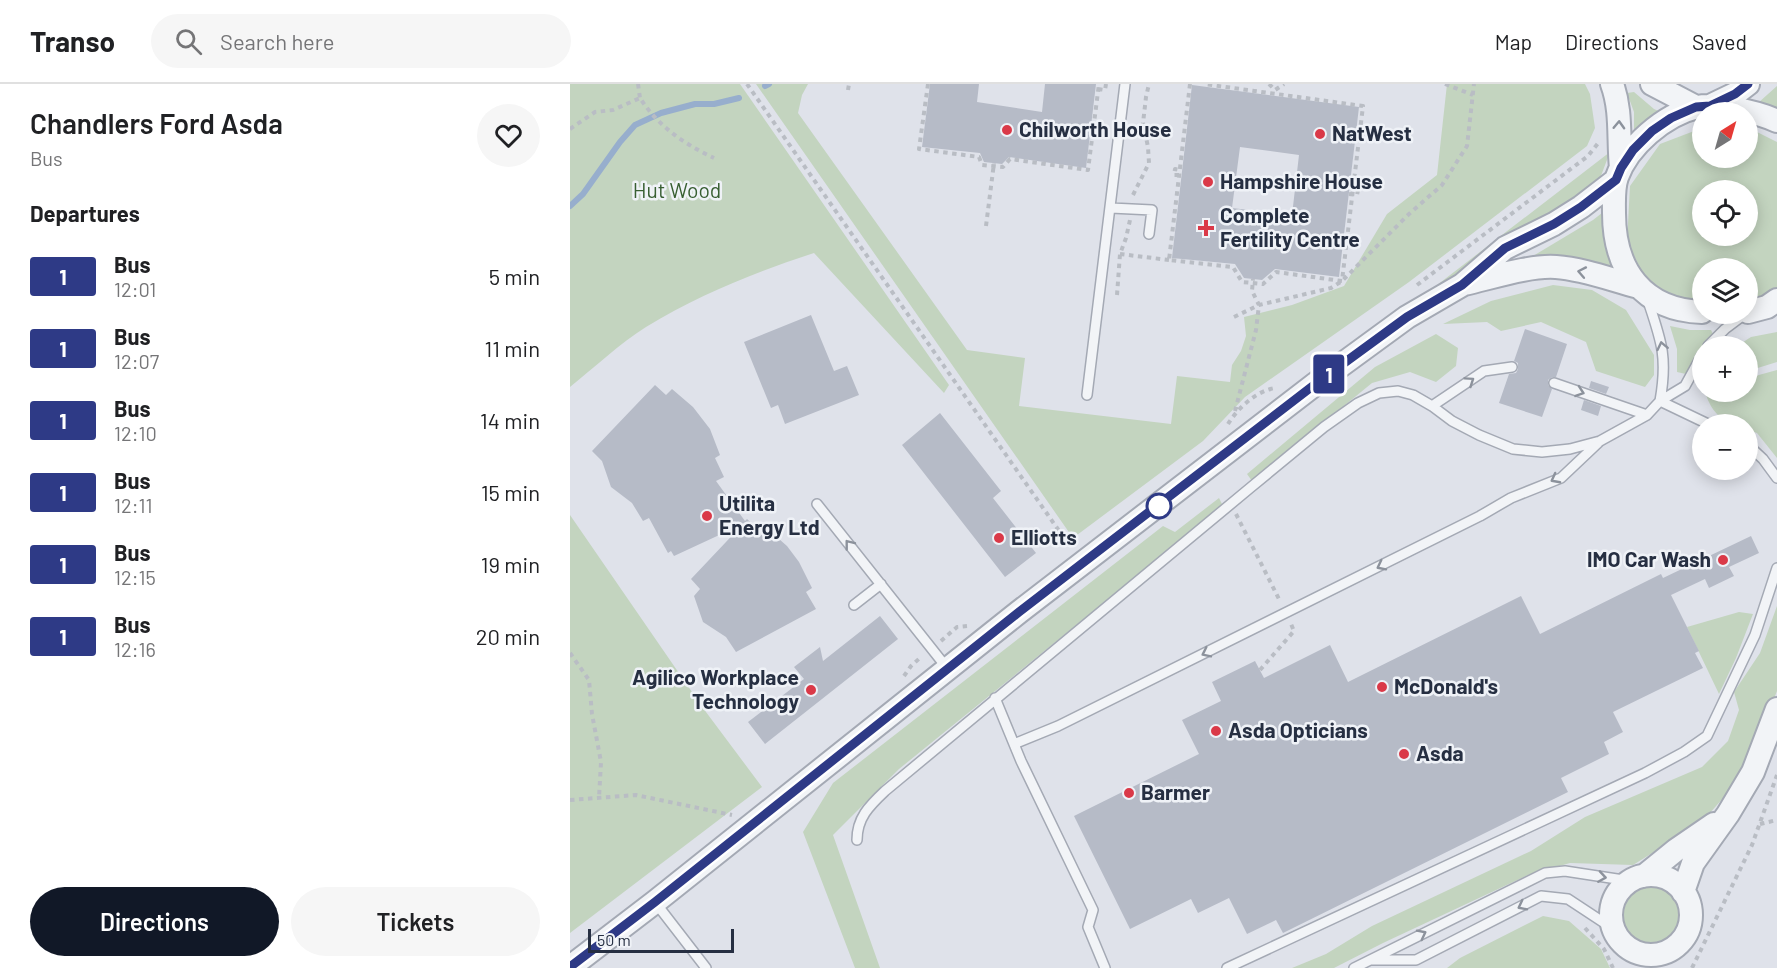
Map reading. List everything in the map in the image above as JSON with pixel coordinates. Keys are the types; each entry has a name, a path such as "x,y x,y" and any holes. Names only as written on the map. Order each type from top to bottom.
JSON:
{"street":[{"path":"1612,84 1619,113 1614,227 1617,248 1625,266 1642,291"},
{"path":"1652,84 1692,102"},
{"path":"1715,102 1735,94 1748,84"},
{"path":"570,967 1083,563 1314,385 1407,317 1462,285 1505,248 1554,224 1581,207 1618,174 1633,150 1652,131 1671,118 1692,111"},
{"path":"1758,116 1777,121"},
{"path":"1462,285 1521,271 1556,267 1592,274 1642,291 1668,306 1692,312"},
{"path":"1683,892 1693,863 1754,772 1777,710"},
{"path":"1637,878 1665,878 1683,892 1689,902 1691,914 1689,926 1675,957 1665,953 1651,956 1637,954 1625,946 1617,938 1612,928 1613,901 1620,890 1676,850 1728,814"},
{"path":"1625,946 1632,968"}],"lane":[{"path":"1087,395 1125,84"},
{"path":"1111,208 1152,210 1149,234"},
{"path":"1642,291 1664,352 1665,375 1660,401"},
{"path":"1718,336 1725,329 1763,308"},
{"path":"1432,406 1484,371 1512,367"},
{"path":"857,840 860,820 868,807 995,698 1030,672 1229,505 1324,427 1358,403 1379,393 1398,391 1413,395 1452,421 1513,449 1542,452 1570,450 1599,441 1647,415 1660,401 1685,386 1692,373"},
{"path":"1554,383 1647,415"},
{"path":"1660,401 1692,416"},
{"path":"1014,744 1058,726 1286,614 1511,498 1561,478 1599,441"},
{"path":"1758,454 1777,478"},
{"path":"817,504 949,669"},
{"path":"1227,968 1645,773 1684,752 1707,736 1755,635 1777,568"},
{"path":"854,605 881,584"},
{"path":"995,698 1014,744 1093,910 1088,927 1105,968"},
{"path":"1371,964 1545,873 1565,871 1637,878"},
{"path":"1354,968 1416,960 1541,896 1568,899 1612,928"},
{"path":"655,902 706,968"}],"path":[{"path":"638,84 640,99 657,120 690,147 714,158"},
{"path":"747,84 1083,563"},
{"path":"848,90 849,84"},
{"path":"928,84 919,149 979,157 982,165 1003,167 1010,159 1088,170 1098,87 1105,90 1106,84"},
{"path":"1131,202 1135,189 1149,164 1143,123 1149,84"},
{"path":"1169,260 1190,84"},
{"path":"1204,84 1363,106 1342,281"},
{"path":"1269,84 1274,93"},
{"path":"1274,93 1276,84"},
{"path":"1274,93 1284,84"},
{"path":"1445,84 1473,94"},
{"path":"1234,317 1259,305 1331,288 1342,281 1409,214 1442,185 1467,146 1474,84"},
{"path":"570,129 595,112 613,110 640,99"},
{"path":"986,226 993,165"},
{"path":"1179,176 1174,175 1175,169 1182,170"},
{"path":"1349,194 1358,195 1358,190 1353,189"},
{"path":"1117,295 1120,254 1130,216"},
{"path":"1120,254 1233,267 1242,282 1253,281 1263,284 1276,272 1342,281"},
{"path":"1235,412 1254,342 1259,305 1252,291 1253,281"},
{"path":"1229,505 1238,516 1294,631 1260,670"},
{"path":"570,654 589,680 592,714 601,762 599,798"},
{"path":"1692,968 1752,845 1777,776"},
{"path":"570,800 636,795 734,816"},
{"path":"1759,824 1777,820"},
{"path":"1580,922 1604,949 1613,968"},
{"path":"1695,960 1697,968"}],"green space":[{"name":"Hut Wood","path":"570,84 740,84 949,385 944,393 814,253 728,285 666,315 627,340 570,387"},
{"path":"756,84 808,84 802,95 798,113 967,350 1025,358 1019,406 1171,424 1177,376 1230,382 1232,365 1241,351 1246,336 1244,317 1292,305 1344,286 1387,214 1437,175 1447,84 1585,84 1590,94 1595,128 1587,146 1409,282 1245,397 1203,441 1073,538"},
{"path":"1777,86 1777,108 1758,103"},
{"path":"1634,92 1654,109 1665,114 1634,134 1634,112 1627,93"},
{"path":"1692,132 1692,168 1758,168 1758,132 1777,142 1777,291 1758,300 1758,258 1692,258 1692,303 1650,288 1627,242 1630,186 1660,144"},
{"path":"1610,152 1599,181 1581,202 1415,302"},
{"path":"1602,213 1606,215 1605,241 1613,271 1518,265 1593,220"},
{"path":"1553,285 1592,290 1626,310 1654,355 1654,375 1645,387 1596,371 1586,342 1541,322 1501,331 1487,322 1443,324 1491,301"},
{"path":"1670,326 1690,330 1711,330 1713,334 1711,336 1692,336 1692,364 1686,374 1677,372 1677,349"},
{"path":"1777,332 1777,362 1758,368 1756,336"},
{"path":"1436,334 1458,348 1456,366 1436,382 1410,372 1372,383 1252,481 1247,474 1375,367"},
{"path":"1777,370 1777,458 1758,434 1758,414 1718,414 1709,402 1758,402 1758,375"},
{"path":"1219,498 1223,506 899,769 833,835 880,968 855,968 803,832 833,783 1163,526 1175,532"},
{"path":"570,515 703,708 762,787 570,933"},
{"path":"1777,606 1777,691 1759,736 1731,789 1702,822 1633,865 1570,863 1528,875 1334,968 1292,968 1326,954 1372,926 1531,851 1585,817 1702,767 1728,741 1739,710 1734,692 1760,653"},
{"path":"1739,612 1753,614 1719,694 1687,627"},
{"path":"1652,887 1663,889 1676,900 1681,916 1679,927 1668,940 1652,945 1641,943 1628,932 1623,916 1625,905 1636,892"},
{"path":"1543,916 1569,921 1601,949 1610,968 1447,968 1460,958"}],"building":[{"name":"Chilworth House","path":"930,84 979,84 977,102 1042,112 1045,84 1096,84 1086,168 1009,157 1002,164 984,162 980,153 922,147"},
{"name":"Hampshire House","path":"1192,85 1359,107 1339,277 1275,269 1262,280 1244,278 1235,264 1172,258","holes":["1240,147 1299,155 1292,215 1232,208"]},
{"path":"811,315 834,371 847,366 859,395 785,424 778,405 771,408 744,342"},
{"path":"1525,329 1567,344 1556,377 1548,380 1548,385 1552,389 1542,417 1499,403 1509,374 1516,373 1518,369 1518,363 1514,361"},
{"path":"1591,381 1609,387 1606,394 1589,388"},
{"name":"Utilita Energy Ltd","path":"655,385 666,395 672,389 693,407 710,429 720,455 715,458 724,477 716,481 745,521 747,519 759,530 763,525 787,546 799,562 812,588 806,592 816,609 736,652 726,637 703,622 694,596 700,589 691,579 743,524 674,556 671,551 668,553 649,518 643,521 632,503 611,487 602,461 592,451"},
{"path":"1584,400 1601,406 1598,416 1581,410"},
{"path":"940,413 1001,491 993,498 1036,553 1005,577 902,445"},
{"name":"Asda","path":"1751,536 1759,553 1729,567 1734,576 1709,588 1705,579 1671,595 1699,651 1695,653 1703,668 1613,712 1623,732 1604,742 1609,754 1561,778 1568,792 1283,933 1276,920 1247,934 1229,898 1198,913 1191,899 1130,929 1074,816 1199,754 1182,720 1221,701 1212,682 1255,661 1264,678 1330,645 1348,682 1521,596 1540,634 1661,574 1663,578"},
{"name":"Agilico Workplace Technology","path":"880,616 898,639 765,744 748,722 804,679 794,667 820,647 823,661"}],"waterway":[{"path":"765,86 769,84"},
{"path":"570,206 583,194 635,125 661,113 695,104 714,104 739,98"}],"bus line":[{"name":"1","path":"570,967 1019,612 1314,385 1407,317 1462,285 1505,248 1554,224 1616,180 1633,150 1652,131 1671,118 1696,107 1710,106 1735,94 1748,84"}],"place":[{"name":"Chilworth House","path":"1007,130"},
{"name":"NatWest","path":"1320,134"},
{"name":"Hampshire House","path":"1208,182"},
{"name":"Complete Fertility Centre","path":"1206,228"},
{"name":"Utilita Energy Ltd","path":"707,516"},
{"name":"Elliotts","path":"999,538"},
{"name":"IMO Car Wash","path":"1723,560"},
{"name":"McDonald's","path":"1382,687"},
{"name":"Agilico Workplace Technology","path":"811,690"},
{"name":"Asda Opticians","path":"1216,731"},
{"name":"Asda","path":"1404,754"},
{"name":"Barmer","path":"1129,793"}]}
